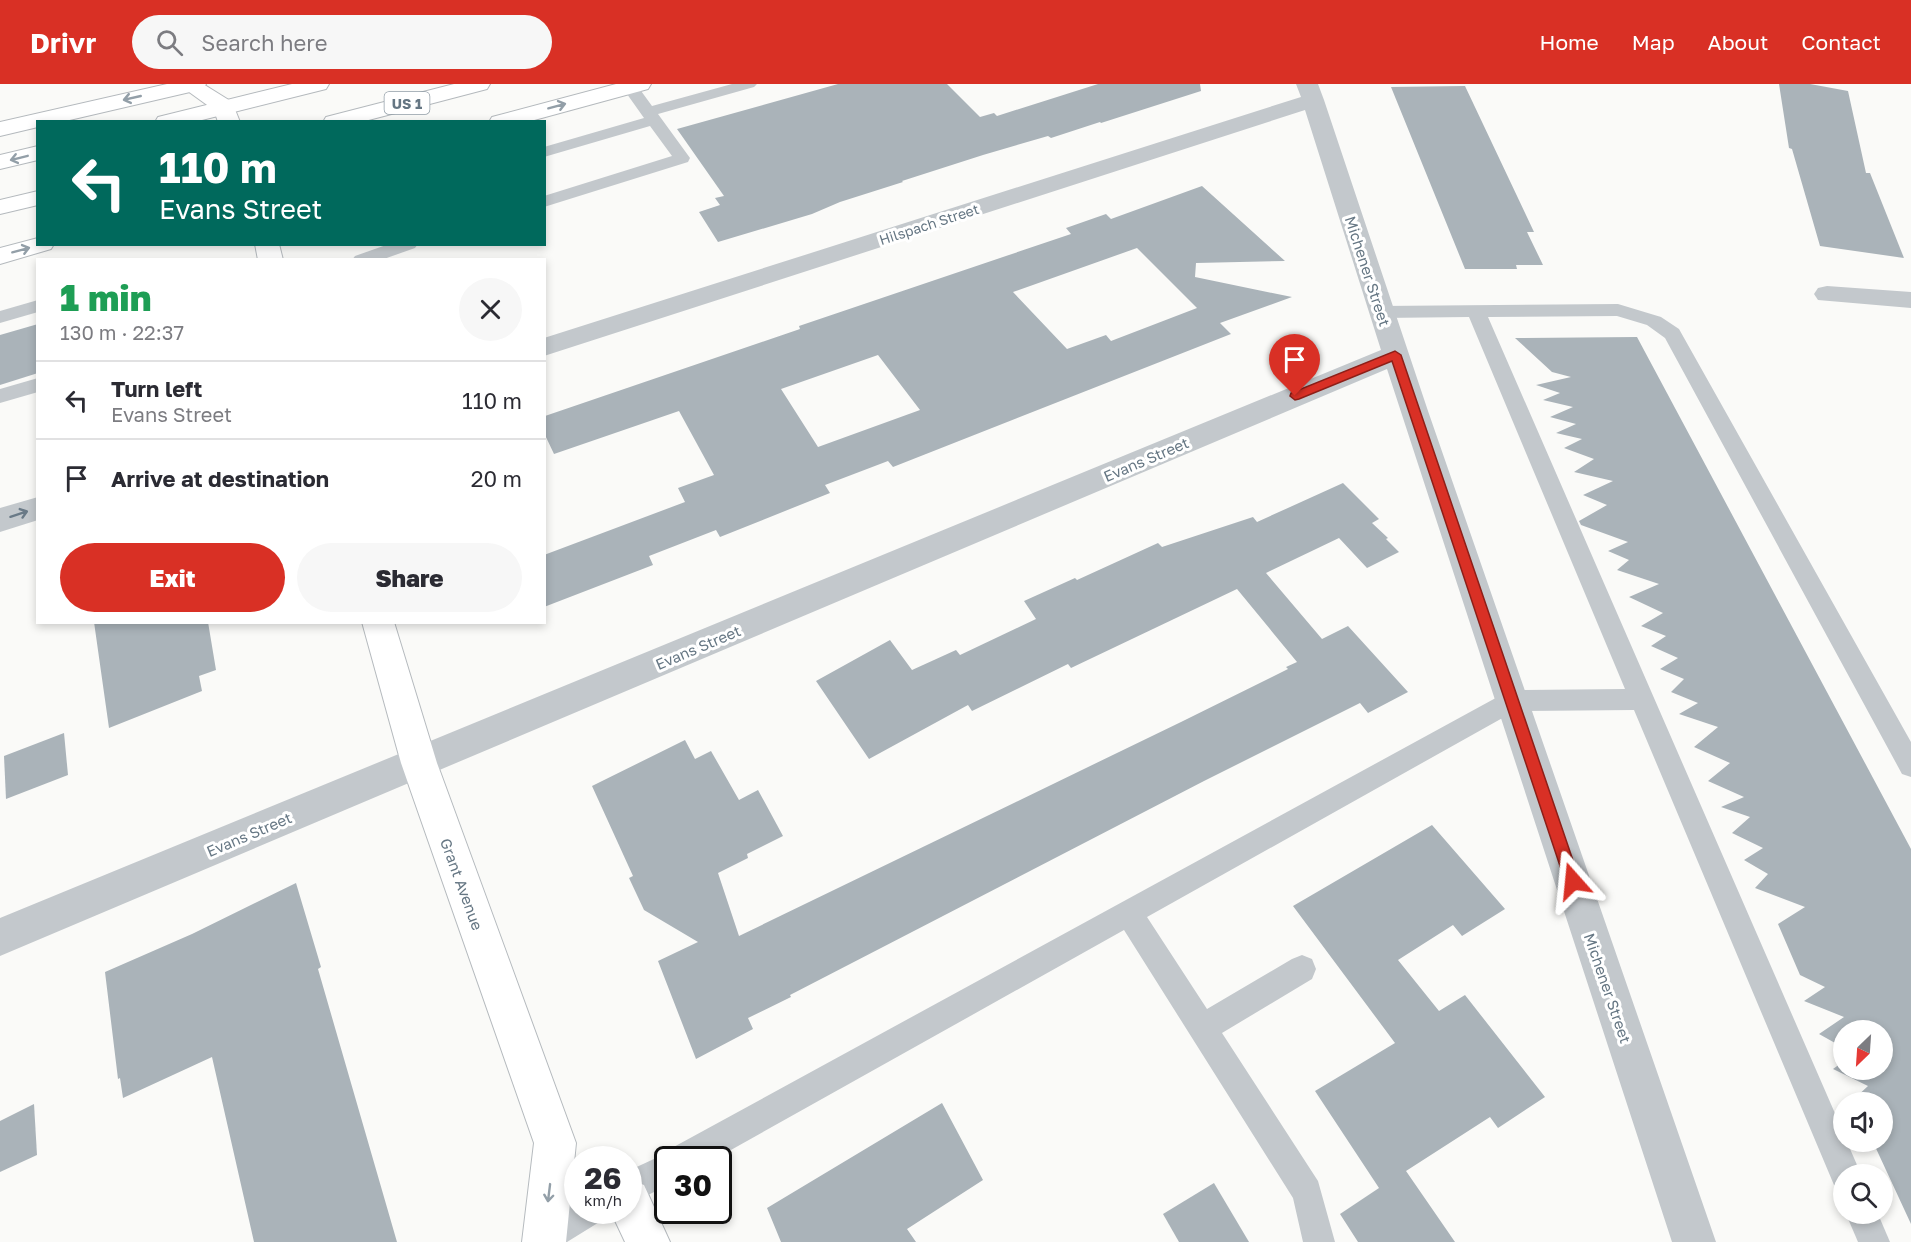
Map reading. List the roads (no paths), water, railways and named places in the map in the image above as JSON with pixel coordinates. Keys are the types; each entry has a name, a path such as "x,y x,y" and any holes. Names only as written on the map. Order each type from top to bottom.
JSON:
{"main road":[{"path":"38,120 191,84 226,114"},
{"path":"226,114 236,84"},
{"path":"181,120 226,114 318,84"},
{"name":"US 1","path":"342,120 480,84"},
{"path":"507,120 635,85"},
{"path":"0,129 36,121"},
{"path":"0,162 36,153"},
{"path":"0,207 36,198"},
{"path":"0,256 36,246"},
{"name":"Grant Avenue","path":"379,624 419,763 565,1146"},
{"name":"Grant Avenue","path":"544,1240 564,1163"},
{"path":"639,1224 648,1242"}],"street":[{"name":"Michener Street","path":"1310,92 1395,355 1694,1242"},
{"name":"Hilspach Street","path":"546,346 1310,92"},
{"path":"1827,294 1911,300"},
{"name":"Evans Street","path":"0,937 1395,355"},
{"path":"0,520 36,509"}],"lane":[{"path":"546,152 749,84"},
{"path":"546,201 682,158 651,116 635,85"},
{"path":"367,258 402,246"},
{"path":"0,317 36,307"},
{"path":"1381,312 1618,310 1654,321 1672,334 1911,766"},
{"path":"1476,311 1841,1164"},
{"path":"0,396 36,386"},
{"path":"706,1146 1512,701 1641,699"},
{"path":"1128,912 1307,1191 1319,1242"},
{"path":"1203,1028 1302,969"},
{"path":"544,1240 569,1224"},
{"path":"1866,1224 1874,1242"}]}
